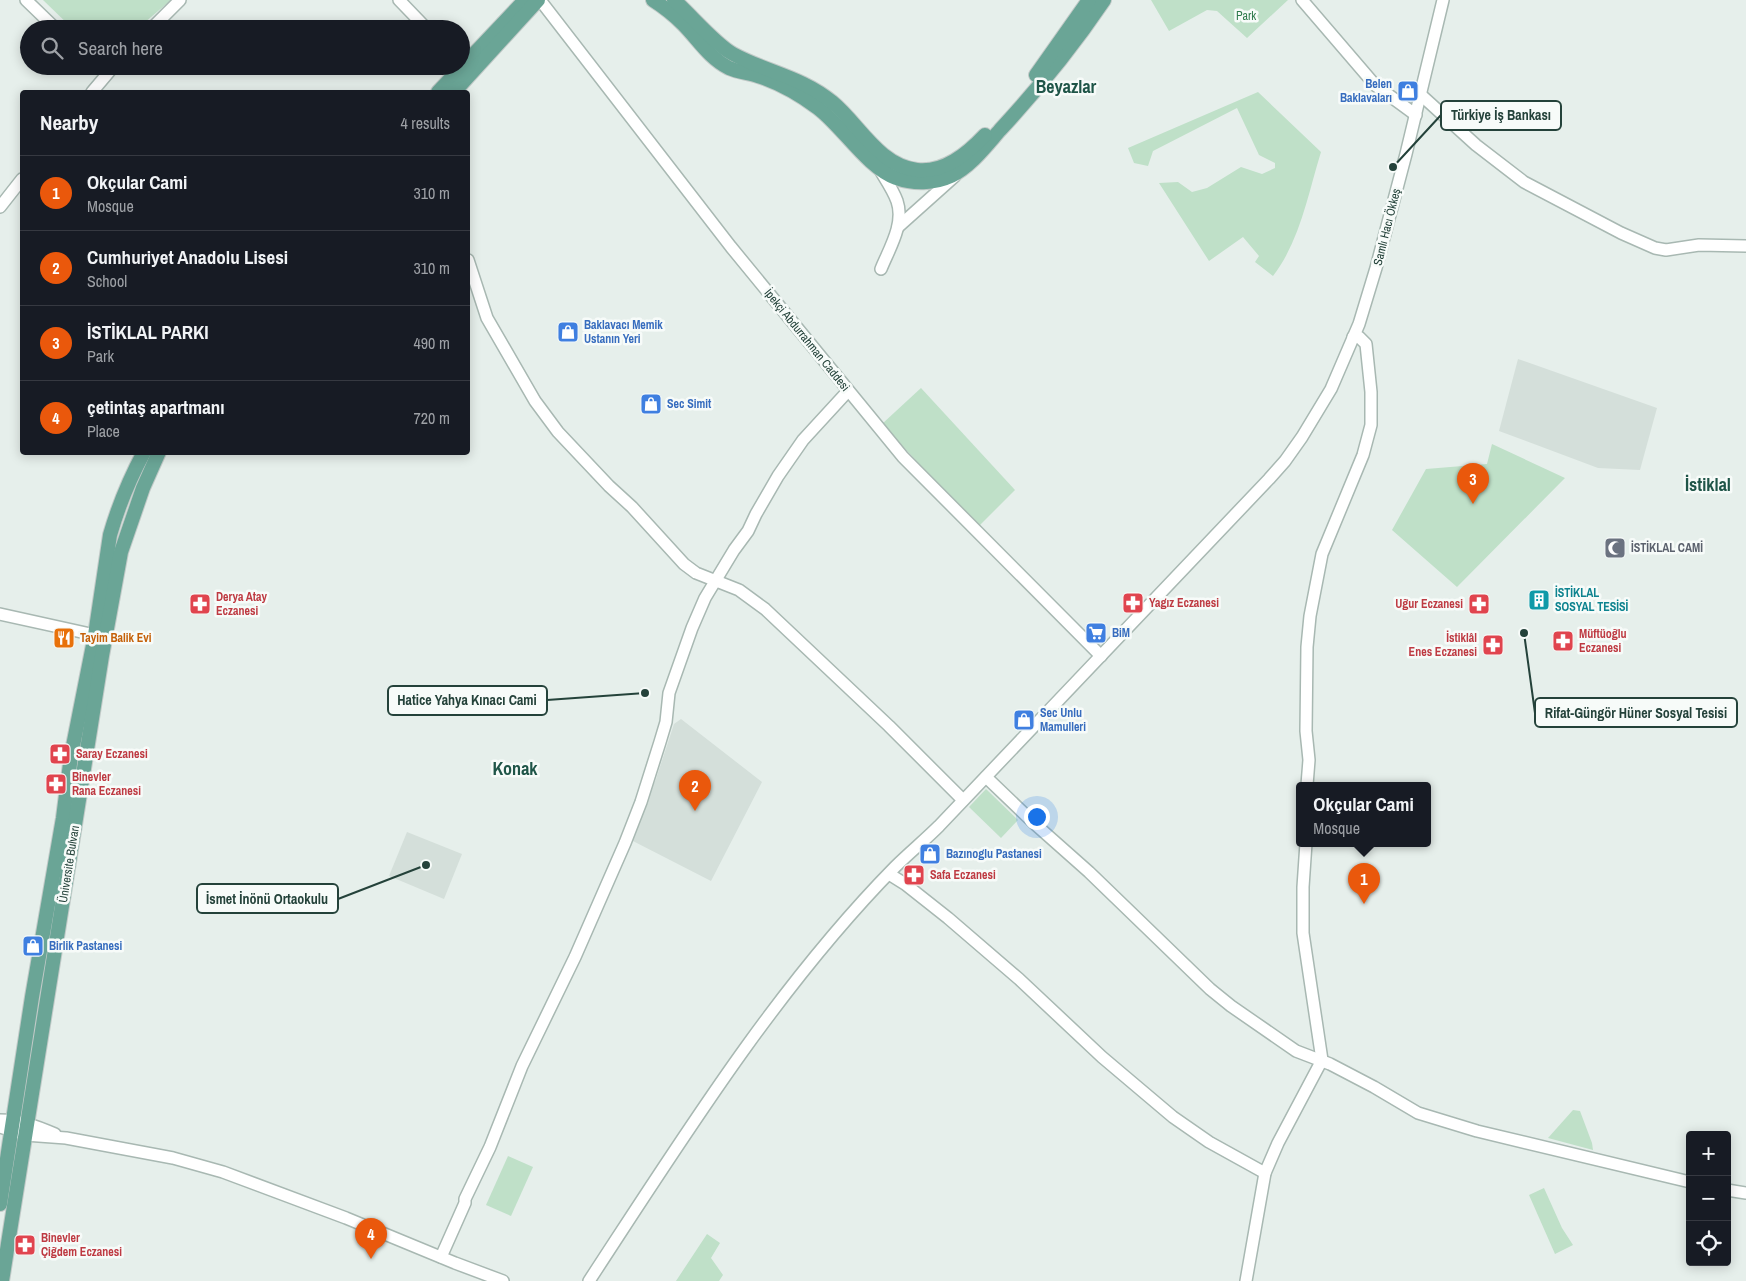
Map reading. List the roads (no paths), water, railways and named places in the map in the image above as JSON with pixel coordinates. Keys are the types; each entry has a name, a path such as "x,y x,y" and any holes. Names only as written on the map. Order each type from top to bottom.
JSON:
{"main road":[{"path":"470,56 525,0"},
{"path":"470,75 539,0"},
{"path":"654,0 684,25 695,40 712,56 728,68 779,83 800,95 840,128 880,170 894,178 912,183 934,181 948,177 960,171 977,156 1031,96 1088,24 1104,0"},
{"path":"674,0 731,53 812,87 833,102 878,150 889,159 900,166 914,170 929,171 947,165 977,144 1013,104 1089,0"},
{"path":"440,90 453,75"},
{"path":"456,90 470,75"},
{"name":"Üniversite Bulvarı","path":"2,1281 16,1127 72,748 95,635 110,535 114,519 142,455"},
{"name":"Üniversite Bulvarı","path":"0,1204 16,1127 121,552 143,488 158,455"}],"street":[{"path":"26,0 47,20"},
{"path":"160,20 180,0"},
{"path":"399,0 418,20"},
{"name":"İpekçi Abdurrahman Caddesi","path":"539,0 731,247 903,457 1101,656"},
{"path":"1302,0 1376,85 1416,115"},
{"name":"Samlı Hacı Ökkeş","path":"589,1281 682,1140 757,1033 832,936 889,874 939,826 1286,461 1302,437 1331,389 1359,324 1376,268 1416,115 1443,0"},
{"path":"93,90 103,75"},
{"path":"1421,95 1483,151 1524,182 1655,248 1666,250 1699,245 1746,246"},
{"path":"880,170 898,203 898,227 881,269"},
{"path":"898,227 960,171"},
{"path":"0,207 20,182"},
{"path":"470,266 487,318 543,414 684,564 696,574 739,590 765,609 889,726 963,800"},
{"path":"1307,782 1309,760 1306,732 1307,648 1310,616 1322,554 1363,455 1371,425 1371,392 1366,344 1360,337 1353,337"},
{"path":"441,1258 465,1203 465,1199 490,1146 522,1066 575,957 625,843 641,802 660,742 666,722 667,703 692,628 715,580 748,531 778,476 803,440 848,390"},
{"path":"0,614 95,635"},
{"path":"986,777 1096,879 1184,966 1231,1006 1296,1050 1322,1060 1418,1113 1477,1131 1686,1181"},
{"path":"1246,1281 1265,1173 1278,1143 1322,1060 1303,934 1302,887 1306,847"},
{"path":"889,874 905,884 948,918 1019,979 1115,1069 1173,1118 1209,1142 1265,1173"},
{"path":"0,1120 16,1127 173,1158 223,1172 346,1218 441,1258 503,1281"},
{"path":"1731,1191 1746,1193"}],"place":[{"name":"Belen Baklavaları","path":"1408,91"},
{"name":"Türkiye İş Bankası","path":"1393,167"},
{"name":"Baklavacı Memik Ustanın Yeri","path":"568,332"},
{"name":"Sec Simit","path":"651,404"},
{"name":"İSTİKLAL PARKI","path":"1473,504"},
{"name":"İSTİKLAL CAMİ","path":"1615,548"},
{"name":"İSTİKLAL SOSYAL TESİSİ","path":"1539,600"},
{"name":"Yagız Eczanesi","path":"1133,603"},
{"name":"Derya Atay Eczanesi","path":"200,604"},
{"name":"Uğur Eczanesi","path":"1479,604"},
{"name":"BiM","path":"1096,633"},
{"name":"Rifat-Güngör Hüner Sosyal Tesisi","path":"1524,633"},
{"name":"Tayim Balik Evi","path":"64,638"},
{"name":"Müftüoğlu Eczanesi","path":"1563,641"},
{"name":"İstiklâl Enes Eczanesi","path":"1493,645"},
{"name":"Hatice Yahya Kınacı Cami","path":"645,693"},
{"name":"Sec Unlu Mamulleri","path":"1024,720"},
{"name":"Saray Eczanesi","path":"60,754"},
{"name":"Binevler Rana Eczanesi","path":"56,784"},
{"name":"Cumhuriyet Anadolu Lisesi","path":"695,811"},
{"name":"Bazınoglu Pastanesi","path":"930,854"},
{"name":"İsmet İnönü Ortaokulu","path":"426,865"},
{"name":"Safa Eczanesi","path":"914,875"},
{"name":"Okçular Cami","path":"1364,904"},
{"name":"Birlik Pastanesi","path":"33,946"},
{"name":"Binevler Çiğdem Eczanesi","path":"25,1245"},
{"name":"çetintaş apartmanı","path":"371,1259"}],"district":[{"name":"Beyazlar","path":"1066,87"},
{"name":"İstiklal","path":"1708,485"},
{"name":"Konak","path":"515,769"}],"park label":[{"name":"Park","path":"1246,16"}]}
